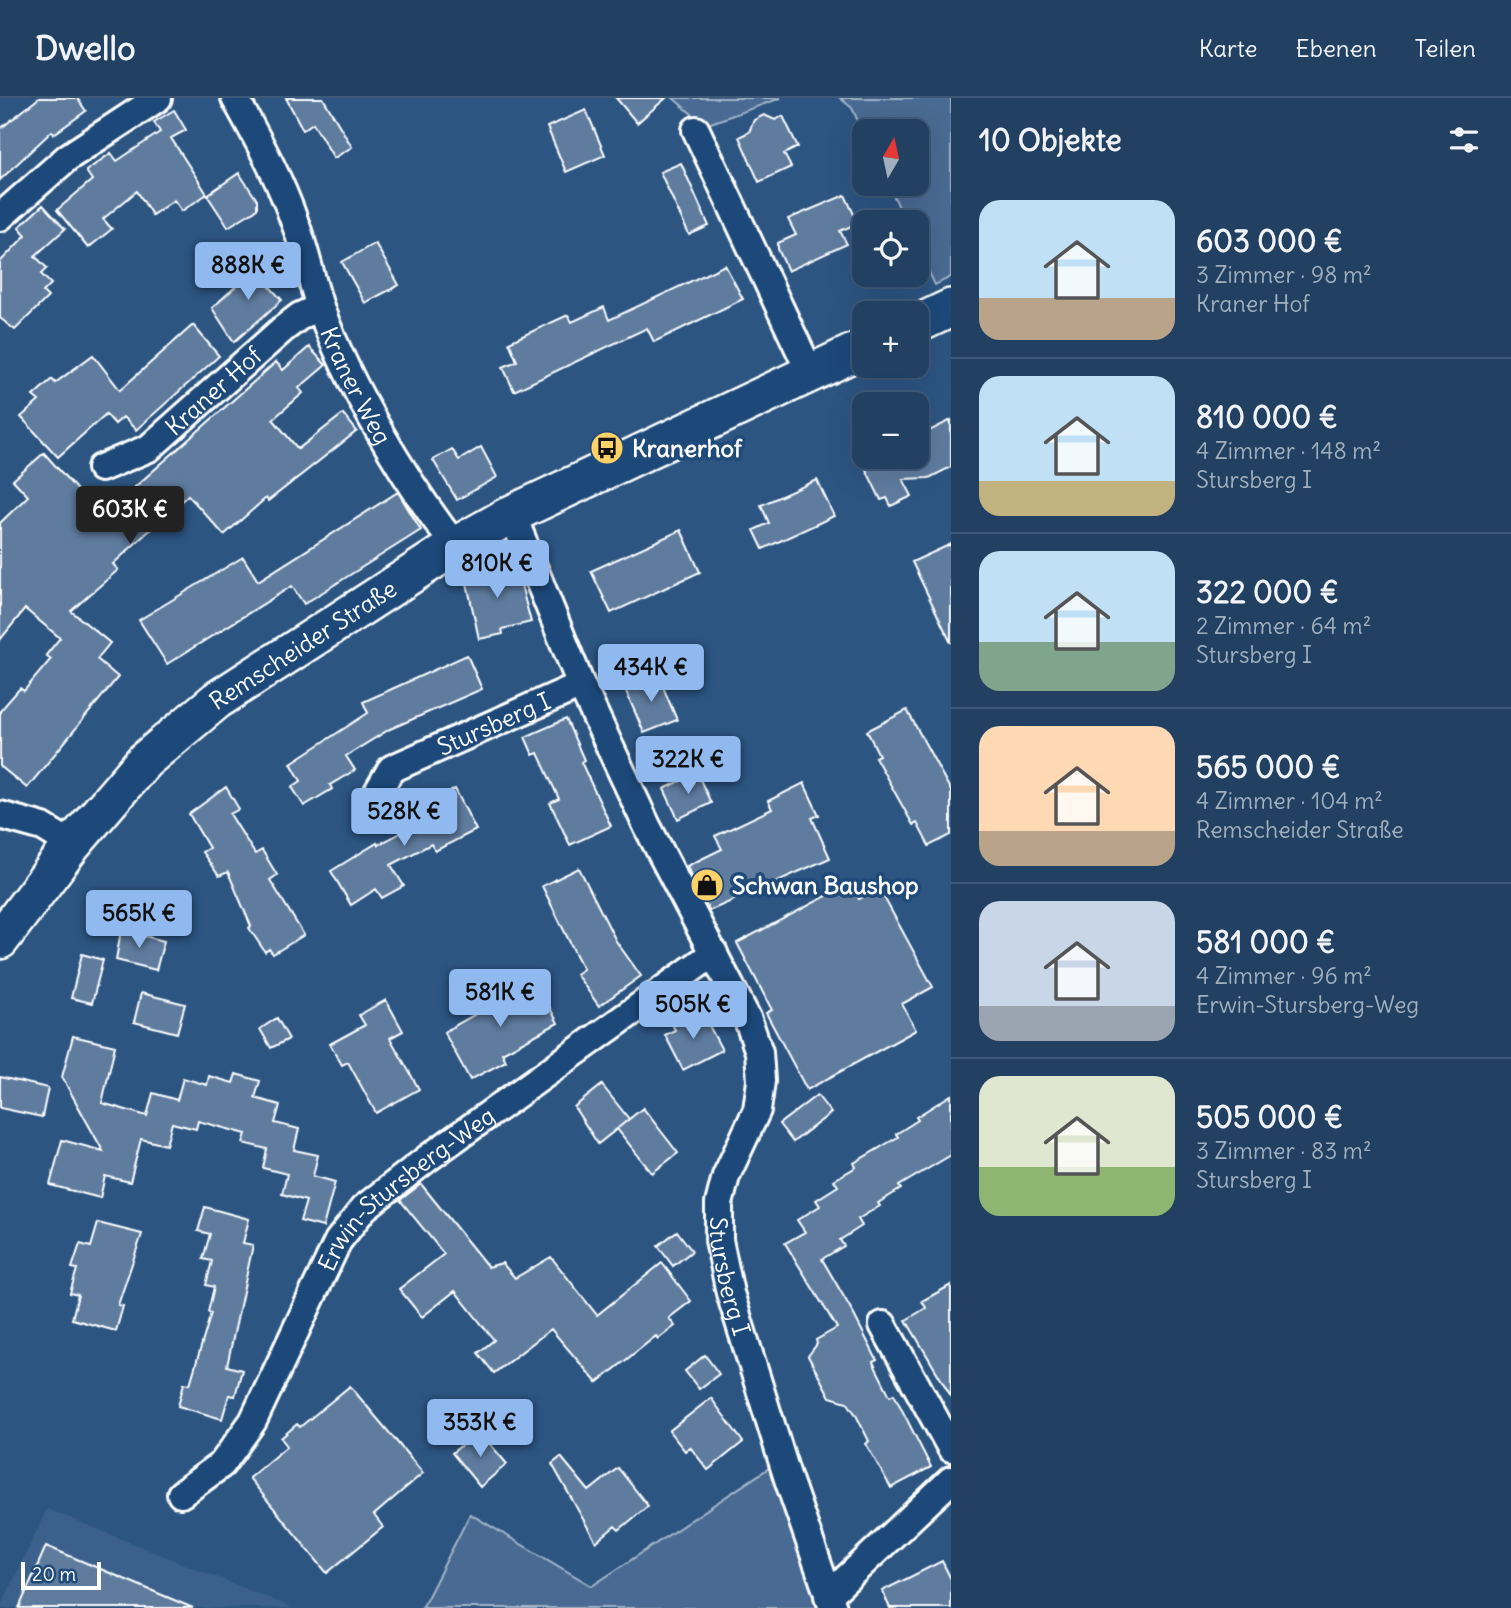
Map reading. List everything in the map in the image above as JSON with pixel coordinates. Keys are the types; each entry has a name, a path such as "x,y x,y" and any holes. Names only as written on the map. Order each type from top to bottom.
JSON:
{"main road":[{"path":"929,318 951,308"},
{"name":"Remscheider Straße","path":"0,940 72,845 144,761 175,732 217,700 455,545 512,514 852,353"}],"street":[{"path":"0,217 68,157 158,98"},
{"name":"Kraner Weg","path":"235,98 287,202 320,307 353,382 436,521 455,545"},
{"path":"696,130 810,372"},
{"name":"Kraner Hof","path":"101,468 149,448 283,329 300,316 320,307"},
{"name":"Stursberg I","path":"512,514 582,685 647,827 748,1020 758,1052 761,1081 757,1110 726,1176 719,1204 719,1240 730,1293 830,1602"},
{"name":"Stursberg I","path":"377,793 391,769 582,685"},
{"path":"0,815 43,827 72,845"},
{"name":"Erwin-Stursberg-Weg","path":"181,1494 222,1464 253,1421 338,1241 363,1208 428,1157 714,953"},
{"path":"883,1325 951,1448"},
{"path":"830,1602 951,1480"}],"shaded area":[{"path":"673,98 781,98 705,125"},
{"path":"840,98 951,98 951,277 935,285 929,272 929,210 900,210 894,196 929,196 929,119 857,119 852,108"},
{"path":"775,1464 824,1608 422,1608 470,1514 592,1586"},
{"path":"47,1509 293,1608 0,1608"}],"building":[{"path":"39,98 77,98 86,111 54,134 52,131 0,180 0,129"},
{"path":"286,98 323,98 352,147 334,158 313,123 303,130"},
{"path":"616,98 666,98 637,123"},
{"path":"174,110 186,130 171,138 207,194 182,211 174,200 152,215 137,191 103,219 112,229 88,248 57,210 92,180 86,171 111,153 117,161 160,132 154,122"},
{"path":"586,110 605,155 566,172 547,127"},
{"path":"764,115 775,120 783,116 798,147 784,154 791,167 759,182 739,137 749,132 754,120"},
{"path":"681,163 709,226 689,235 660,172"},
{"path":"239,173 257,200 257,209 228,227 207,195"},
{"path":"845,195 852,210 852,226 840,231 847,244 788,271 778,243 796,235 788,219"},
{"path":"43,205 65,229 35,256 47,268 41,274 51,284 43,292 48,297 15,330 0,318 0,262 26,235 19,227"},
{"path":"375,243 399,285 365,303 342,262"},
{"path":"263,262 279,279 270,287 282,300 234,342 212,308"},
{"path":"725,265 743,299 654,342 647,328 514,391 503,367 517,361 509,342 568,315 572,322 604,307 609,320"},
{"path":"193,325 219,356 136,430 123,417 115,424 106,414 58,457 21,417 39,401 33,396 52,379 55,383 93,355 120,390"},
{"path":"309,347 326,365 299,388 303,393 273,419 298,449 343,414 357,431 268,501 266,498 224,535 188,495 113,564 118,570 71,611 110,643 97,659 118,677 27,788 0,766 0,711 20,688 24,691 51,659 46,655 60,638 25,609 0,640 0,523 28,496 13,480 44,453 101,517 276,362 283,370"},
{"path":"951,420 951,467 929,478 903,479 912,496 891,506 887,498 881,500 866,469 929,469 929,431"},
{"path":"481,447 497,477 457,500 433,460 452,449 459,460"},
{"path":"817,480 834,516 763,549 754,530 769,523 761,505"},
{"path":"398,492 421,530 304,604 292,586 167,664 139,620 243,557 258,581"},
{"path":"681,530 700,572 611,613 591,571"},
{"path":"951,544 951,643 912,562"},
{"path":"515,563 531,622 502,629 503,634 479,639 465,574"},
{"path":"467,655 482,689 390,729 346,756 355,770 330,785 332,789 304,806 292,787 301,781 291,763 368,713 363,702"},
{"path":"658,675 677,720 644,733 625,689"},
{"path":"907,710 951,791 951,835 929,846 917,823 913,825 875,757 879,755 867,731"},
{"path":"566,719 584,760 581,762 611,826 570,845 550,803 559,799 538,753 533,755 525,737"},
{"path":"697,773 711,803 678,819 664,789"},
{"path":"804,783 819,815 812,818 830,858 709,911 687,866 722,849 715,836 772,809 768,801"},
{"path":"226,787 239,809 230,814 255,854 262,850 277,875 270,880 304,935 273,954 269,949 265,952 249,928 251,926 228,872 219,876 202,852 209,848 189,814"},
{"path":"455,789 476,830 435,851 431,844 391,865 404,886 382,898 376,889 351,905 331,871 377,843 378,845 420,823 413,811"},
{"path":"579,868 616,941 641,976 599,1006 576,974 583,969 542,886"},
{"path":"851,883 859,899 879,888 933,987 902,1004 916,1030 807,1090 766,1013 772,1010 737,943"},
{"path":"121,930 164,941 156,970 116,960"},
{"path":"82,954 103,960 92,1003 71,998"},
{"path":"535,980 558,1023 502,1053 506,1061 470,1080 444,1032"},
{"path":"141,993 185,1004 177,1033 134,1022"},
{"path":"386,1000 403,1031 390,1038 419,1089 376,1113 348,1062 342,1065 330,1044 365,1025 359,1015"},
{"path":"691,1015 694,1021 704,1016 722,1050 683,1070 665,1035 675,1030 672,1024"},
{"path":"277,1018 289,1039 271,1048 260,1029"},
{"path":"73,1036 115,1046 102,1103 147,1116 153,1093 177,1100 183,1078 207,1085 209,1076 233,1083 236,1074 260,1081 255,1098 280,1105 275,1123 299,1129 294,1150 318,1155 313,1176 335,1182 323,1227 300,1221 306,1201 282,1194 287,1174 263,1168 267,1149 243,1143 246,1134 198,1121 196,1129 172,1123 166,1145 141,1139 130,1182 105,1176 100,1198 50,1185 62,1140 103,1151 62,1077"},
{"path":"0,1077 48,1088 42,1117 0,1108"},
{"path":"602,1085 629,1119 618,1128 643,1108 678,1153 652,1173 617,1129 598,1144 574,1107"},
{"path":"817,1095 831,1113 793,1142 779,1124"},
{"path":"951,1095 951,1155 899,1186 901,1189 878,1203 880,1206 858,1219 862,1226 840,1240 844,1246 822,1259 877,1360 873,1362 890,1396 894,1394 931,1467 891,1488 866,1444 869,1441 856,1415 847,1402 830,1397 808,1356 817,1344 816,1340 837,1328 785,1243 805,1232 797,1220 820,1206 816,1200 838,1186 834,1180 856,1167 854,1163 898,1137 896,1134 918,1120 916,1117"},
{"path":"421,1184 488,1267 502,1263 515,1278 551,1257 597,1315 662,1263 691,1301 669,1318 675,1326 658,1339 656,1336 597,1383 551,1329 494,1373 478,1353 494,1340 455,1291 422,1317 399,1289 444,1254 400,1200"},
{"path":"205,1207 249,1219 243,1243 253,1245 227,1366 242,1370 235,1396 229,1395 222,1419 178,1406 184,1383 190,1384 211,1313 208,1312 214,1287 206,1285 212,1261 203,1259 210,1234 198,1231"},
{"path":"98,1223 142,1234 118,1305 123,1306 116,1331 72,1319 78,1295 70,1293 77,1269 72,1268 80,1244 91,1247"},
{"path":"677,1231 692,1251 673,1266 658,1246"},
{"path":"951,1285 951,1396 906,1320 926,1308 922,1301"},
{"path":"705,1355 719,1374 699,1389 685,1371"},
{"path":"350,1386 423,1473 374,1515 383,1527 327,1573 249,1478 287,1446 281,1438 297,1424 300,1427"},
{"path":"711,1398 743,1442 708,1470 690,1447 685,1451 669,1431"},
{"path":"479,1431 507,1464 480,1487 452,1453"},
{"path":"561,1457 589,1491 618,1468 648,1506 619,1530 615,1526 596,1542 552,1464"},
{"path":"46,1546 193,1608 19,1608"},
{"path":"942,1561 951,1579 951,1608 890,1608 882,1591"}],"place":[{"name":"Kranerhof","path":"607,448"},
{"name":"Schwan Baushop","path":"707,885"}]}
